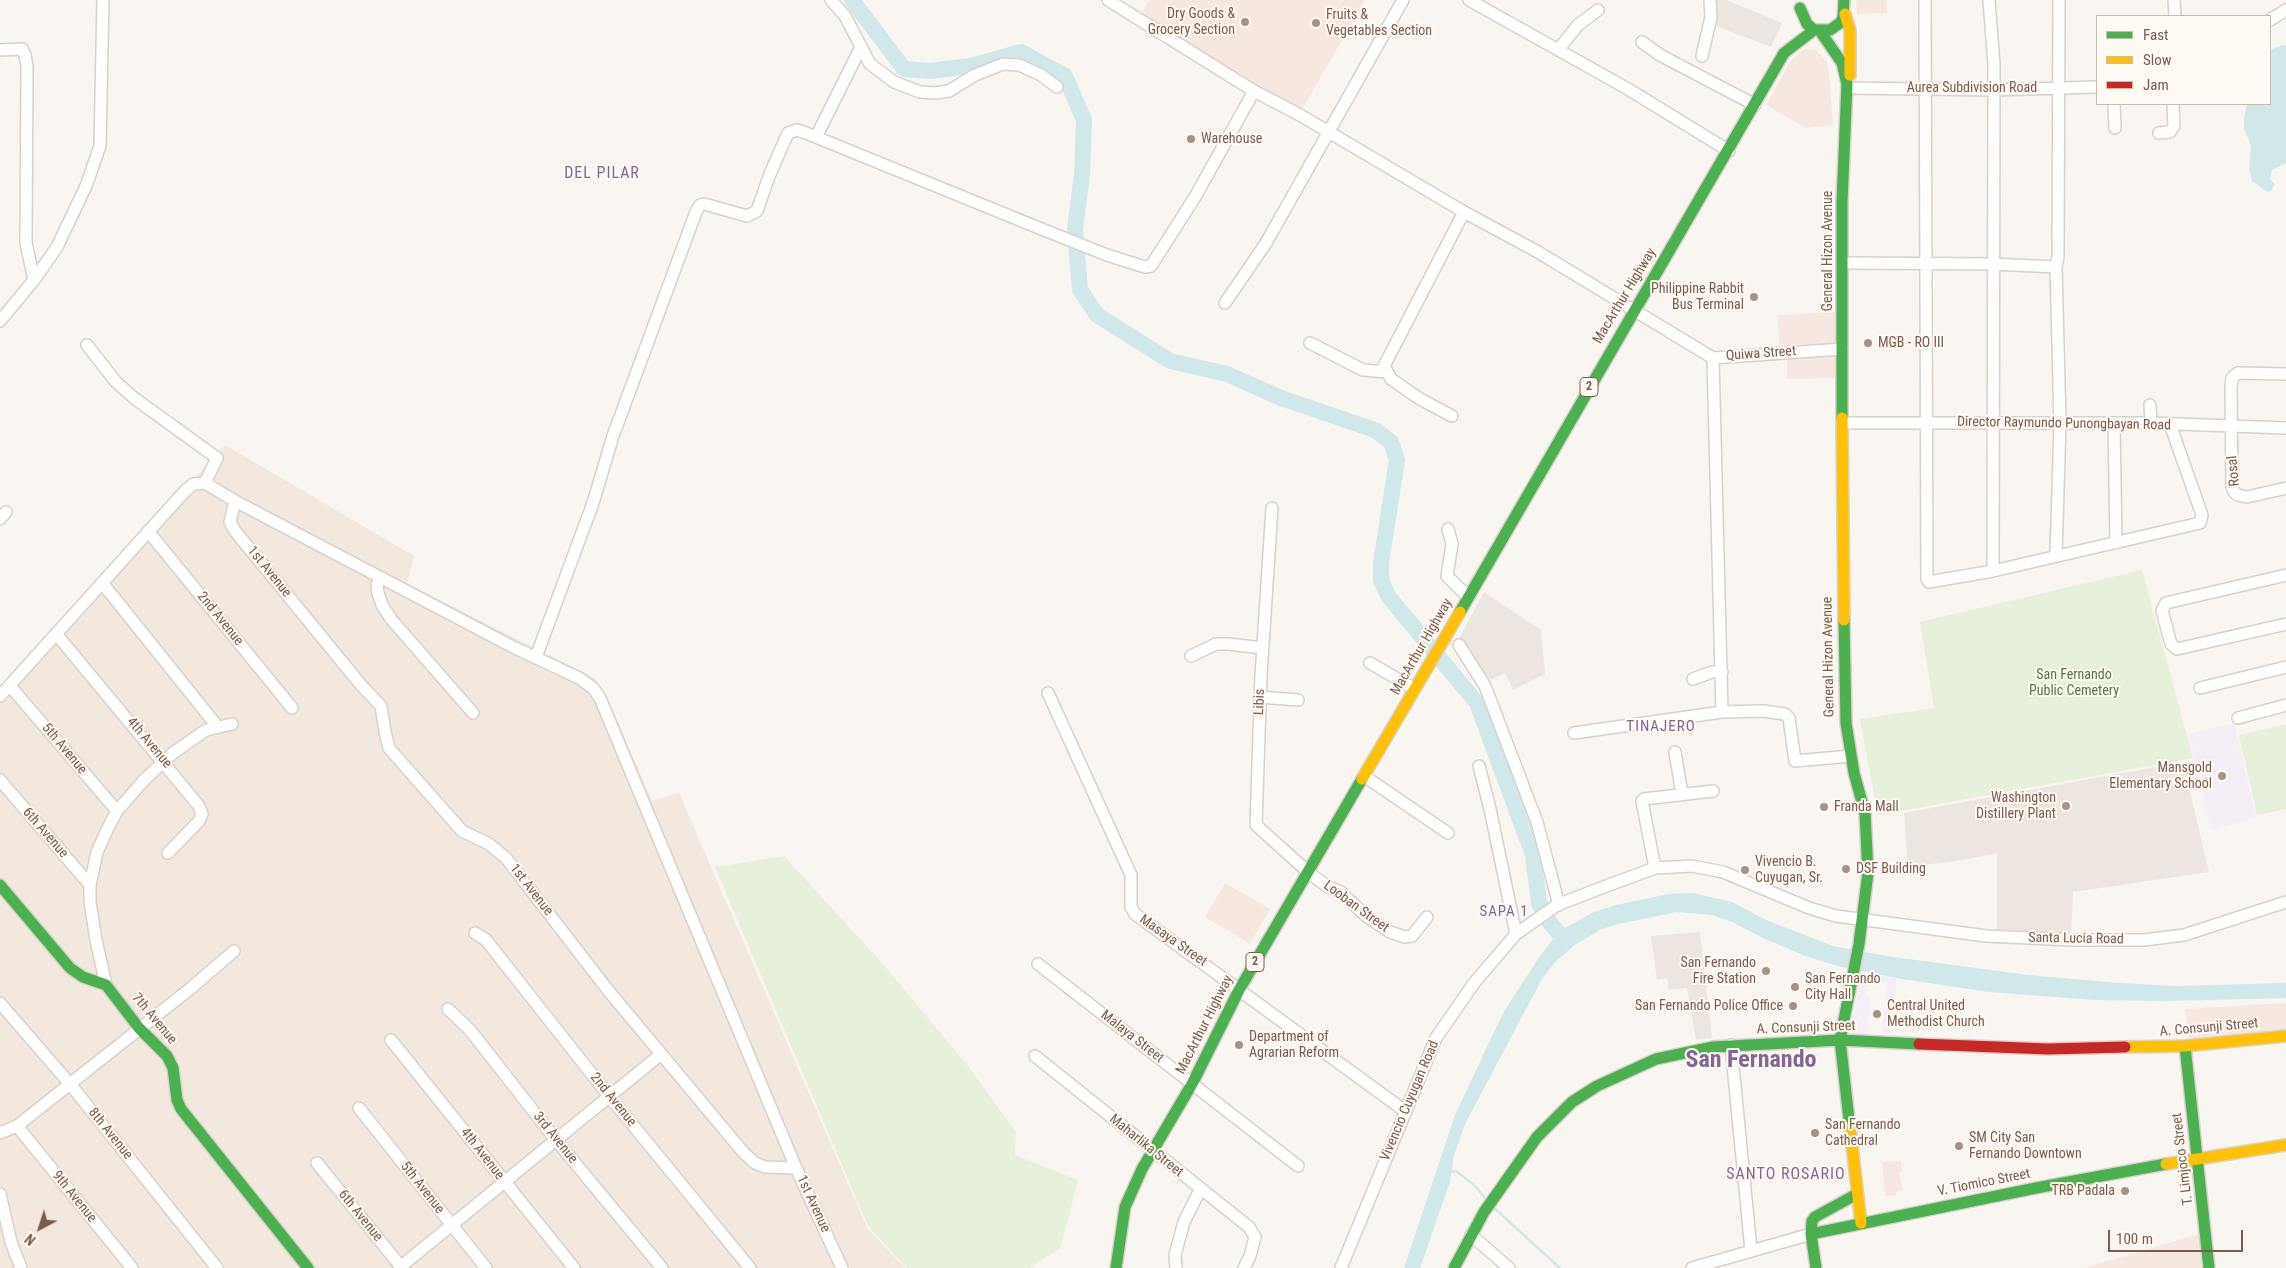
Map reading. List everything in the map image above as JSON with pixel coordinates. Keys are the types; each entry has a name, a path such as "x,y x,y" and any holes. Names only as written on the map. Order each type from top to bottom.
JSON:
{"main road":[{"path":"1844,0 1845,14"},
{"path":"1794,22 1801,4"},
{"path":"1801,4 1803,19 1817,30"},
{"name":"MacArthur Highway","path":"1784,53 1817,30 1836,27 1845,14"},
{"name":"General Hizon Avenue","path":"1845,14 1850,30 1851,63 1847,86 1842,202 1844,263 1842,556 1846,713 1851,756 1865,813 1868,873 1854,970 1840,1040 1857,1194 1862,1223"},
{"name":"General Hizon Avenue","path":"1817,30 1842,63 1847,86"},
{"name":"MacArthur Highway","path":"1116,1268 1125,1207 1152,1150 1192,1084 1239,990 1555,450 1634,308 1755,105 1784,53 1788,36"},
{"path":"0,885 70,968 83,977 106,985"},
{"name":"7th Avenue","path":"106,985 140,1028 167,1056 173,1068 177,1100 181,1109 308,1268"},
{"name":"A. Consunji Street","path":"1454,1268 1471,1235 1492,1202 1532,1144 1551,1121 1572,1102 1597,1086 1656,1059 1731,1045 1840,1040 1965,1048 2048,1049 2185,1046 2286,1036"},
{"name":"T. Limjoco Street","path":"2185,1046 2209,1268"},
{"name":"V. Tiomico Street","path":"1811,1234 2136,1169 2286,1146"},
{"path":"1816,1268 1811,1234 1811,1225 1815,1216 1857,1194"}],"street":[{"path":"0,321 34,280 56,247 86,186 100,146 103,0"},
{"path":"831,0 845,16 870,64 894,82 920,92 935,93 948,91 975,75 1003,64 1019,65 1041,75 1057,87"},
{"name":"Quiwa Street","path":"1108,0 1254,91 1329,132 1464,212 1634,308 1713,358 1842,348"},
{"path":"1225,303 1266,243 1403,0"},
{"path":"1468,0 1628,89 1729,150"},
{"path":"1702,56 1711,18 1710,0"},
{"path":"1925,0 1927,579 1932,583 1993,571 2202,521 2202,515 2170,424"},
{"path":"2056,556 2060,423 2056,267 2058,258 2059,0"},
{"path":"2174,0 2175,15"},
{"path":"1989,2 1994,56 1993,571"},
{"path":"1558,50 1578,25 1598,10"},
{"path":"2271,19 2286,10"},
{"path":"1642,42 1660,55 1755,105"},
{"path":"816,137 861,47"},
{"path":"0,50 22,49 27,66 26,243 34,280"},
{"name":"Aurea Subdivision Road","path":"1847,86 1993,90 2096,87"},
{"path":"536,657 593,503 601,470 613,436 696,212 700,205 704,204 747,216 753,214 758,208 788,133 797,130 816,137 1107,255 1145,267 1150,266 1195,197 1254,91"},
{"path":"2114,105 2114,128"},
{"path":"2159,133 2170,132 2174,126 2172,105"},
{"path":"1452,416 1420,400 1391,379 1384,366 1464,212"},
{"path":"1844,263 1993,264 2056,267"},
{"path":"1310,343 1363,370 1386,372"},
{"path":"87,346 116,382 134,398 217,458 205,483"},
{"path":"1713,358 1722,712"},
{"path":"2232,426 2231,388 2234,375 2242,373 2286,374"},
{"path":"2150,405 2151,424"},
{"name":"Director Raymundo Punongbayan Road","path":"1843,423 2114,423 2286,428"},
{"path":"2114,423 2116,543"},
{"name":"Rosal","path":"2232,426 2232,487 2234,492 2238,496 2247,497 2286,488"},
{"path":"0,696 185,491 193,484 205,483 235,501 382,578 579,678 593,688 600,698 796,1168"},
{"name":"1st Avenue","path":"235,501 230,522 236,531 361,685 381,706 389,748 462,831 489,844 506,858 660,1055 725,1132 755,1163 765,1167 796,1168 842,1268"},
{"name":"Libis","path":"1272,508 1260,697 1256,824 1308,872"},
{"path":"1448,529 1452,544 1447,576 1468,597"},
{"name":"2nd Avenue","path":"148,531 292,708"},
{"path":"2286,575 2166,603 2162,611 2171,644 2177,649 2286,624"},
{"path":"382,578 378,584 378,593 382,606 473,713"},
{"path":"102,584 217,726"},
{"name":"4th Avenue","path":"57,635 200,806 202,814 193,829 168,854"},
{"path":"1191,656 1216,644 1263,648"},
{"path":"1459,644 1485,686 1537,822 1558,905"},
{"path":"1370,663 1415,689"},
{"path":"2200,688 2286,667"},
{"path":"1693,678 1712,672 1722,672"},
{"name":"5th Avenue","path":"10,686 117,811"},
{"name":"Masaya Street","path":"1048,693 1131,875 1131,906 1136,914 1405,1111"},
{"path":"1260,697 1298,700"},
{"path":"2238,718 2286,705"},
{"path":"1574,733 1722,712 1763,711 1785,714 1790,721 1795,761 1851,756"},
{"path":"106,985 90,902 90,886 97,852 117,811 144,780 164,761 196,736 217,726 232,724"},
{"path":"1675,752 1682,794"},
{"path":"1479,766 1516,934"},
{"path":"1364,776 1448,833"},
{"name":"6th Avenue","path":"0,780 90,886"},
{"path":"1655,868 1642,802 1644,799 1713,790"},
{"name":"Vivencio Cuyugan Road","path":"1341,1268 1436,1038 1479,976 1516,934 1558,905 1655,868 1692,866 1723,872 1809,908 1836,916 1862,920"},
{"name":"Looban Street","path":"1308,872 1328,887 1341,892 1366,916 1390,932 1405,937 1412,936 1427,917"},
{"name":"Santa Lucia Road","path":"1862,920 1986,936 2073,940 2158,939 2202,930 2286,902"},
{"name":"2nd Avenue","path":"475,933 486,940 609,1096 750,1268"},
{"path":"0,1133 17,1126 234,952"},
{"name":"Malaya Street","path":"1038,964 1298,1166"},
{"name":"8th Avenue","path":"0,1003 70,1084 217,1268"},
{"name":"3rd Avenue","path":"448,1009 470,1030 556,1140 662,1268"},
{"name":"4th Avenue","path":"392,1040 574,1268"},
{"path":"1731,1045 1751,1250"},
{"path":"401,1268 660,1055"},
{"name":"Maharlika Street","path":"1035,1056 1200,1190 1249,1227 1255,1237 1250,1256 1244,1268"},
{"name":"5th Avenue","path":"359,1108 486,1268"},
{"name":"9th Avenue","path":"17,1126 132,1268"},
{"name":"6th Avenue","path":"317,1163 401,1268"},
{"path":"1176,1268 1176,1255 1184,1222 1200,1190"},
{"path":"0,1194 11,1242 21,1268"},
{"name":"V. Tiomico Street","path":"1698,1267 1811,1234"},
{"path":"1471,1235 1509,1268"}],"shaded area":[{"path":"1149,0 1365,0 1300,113 1139,18"},
{"path":"1712,0 1726,0 1782,23 1771,47 1711,24"},
{"path":"1856,0 1887,0 1887,13 1857,14"},
{"path":"1802,50 1817,51 1827,62 1833,125 1806,128 1766,105 1790,62"},
{"path":"1837,312 1837,343 1779,345 1778,315"},
{"path":"1838,354 1837,378 1787,379 1787,356"},
{"path":"225,445 414,556 407,584 595,678 617,720 652,801 679,793 867,1228 905,1268 0,1268 0,689"},
{"path":"1484,592 1541,630 1545,674 1513,690 1505,673 1491,680 1458,641"},
{"name":"Mansgold Elementary School","path":"2234,723 2256,818 2211,830 2189,734"},
{"path":"2183,762 2209,872 2073,892 2071,939 1997,935 1997,853 1963,860 1908,867 1904,813"},
{"path":"1225,883 1270,909 1250,944 1205,917"},
{"path":"1700,932 1712,1038 1696,1040 1687,988 1669,989 1667,978 1657,980 1651,936"},
{"path":"1860,973 1897,978 1889,1034 1882,1034 1888,983 1868,980 1866,996 1871,997 1866,1036 1852,1034"},
{"path":"2286,1003 2286,1032 2189,1040 2185,1009"},
{"path":"1901,1161 1902,1172 1899,1172 1903,1191 1896,1192 1896,1195 1885,1196 1882,1162"},
{"path":"2199,1234 2202,1268 2084,1268"}],"green space":[{"name":"San Fernando Public Cemetery","path":"2142,570 2193,758 1878,815 1860,719 1934,708 1920,622"},
{"path":"2286,724 2286,809 2257,815 2239,735"},
{"path":"784,856 883,964 968,1066 1016,1132 1015,1155 1078,1180 1061,1247 1033,1266 1029,1268 907,1268 868,1226 715,867"}],"water":[{"path":"2286,45 2286,163 2272,170 2270,179 2275,184 2271,191 2268,192 2252,181 2249,169 2251,146 2244,128 2244,118 2247,105 2271,105 2271,50"},
{"path":"1693,893 1732,902 1766,920 1833,946 1886,956 2028,975 2119,983 2176,986 2286,983 2286,998 2167,1001 2095,1000 1989,992 1902,979 1841,967 1808,957 1763,938 1732,922 1712,915 1677,912 1618,924 1602,929 1576,944 1556,961 1542,979 1465,1124 1454,1155 1450,1182 1420,1268 1404,1268 1455,1115 1503,1013 1558,932 1594,912 1616,905 1669,894"}],"waterway":[{"path":"852,0 904,69 930,71 971,66 1021,52 1065,76 1084,120 1082,175 1075,229 1080,290 1097,315 1170,361 1227,374 1281,398 1375,430 1391,442 1397,460 1381,563 1381,580 1388,596 1477,703 1533,855 1539,903 1549,922 1564,939"},
{"path":"1449,1170 1451,1172 1456,1171 1474,1185 1486,1199"},
{"path":"1493,1207 1560,1268"}],"traffic: fast":[{"path":"1800,8 1807,24 1814,30 1830,30 1840,23 1843,18 1844,0"},
{"path":"1460,612 1784,53 1814,30"},
{"path":"1820,31 1842,63 1847,84 1842,202 1842,418"},
{"path":"1844,620 1846,723 1854,773 1865,813 1868,873 1859,944 1840,1040 1850,1128"},
{"path":"1116,1268 1125,1207 1142,1169 1192,1084 1239,990 1362,779"},
{"path":"0,885 70,968 83,977 106,985 139,1028 167,1056 173,1068 177,1100 181,1109 308,1268"},
{"path":"1454,1268 1484,1212 1537,1137 1572,1102 1597,1086 1656,1059 1713,1047 1840,1040 1919,1044"},
{"path":"2185,1046 2209,1268"},
{"path":"1811,1234 2036,1188 2166,1164"},
{"path":"1816,1268 1811,1234 1812,1221 1815,1217 1857,1194"}],"traffic: slow":[{"path":"1845,14 1850,30 1850,75"},
{"path":"1842,418 1844,620"},
{"path":"1362,779 1460,612"},
{"path":"2125,1047 2185,1046 2286,1036"},
{"path":"1850,1128 1861,1223"},
{"path":"2166,1164 2286,1145"}],"traffic: jam":[{"path":"1919,1044 2048,1049 2125,1047"}],"place":[{"name":"Dry Goods & Grocery Section","path":"1245,22"},
{"name":"Fruits & Vegetables Section","path":"1316,23"},
{"name":"Warehouse","path":"1191,139"},
{"name":"Philippine Rabbit Bus Terminal","path":"1754,297"},
{"name":"MGB - RO III","path":"1868,343"},
{"name":"Mansgold Elementary School","path":"2222,776"},
{"name":"Washington Distillery Plant","path":"2066,806"},
{"name":"Franda Mall","path":"1824,807"},
{"name":"DSF Building","path":"1846,869"},
{"name":"Vivencio B. Cuyugan, Sr.","path":"1745,870"},
{"name":"San Fernando Fire Station","path":"1766,971"},
{"name":"San Fernando City Hall","path":"1795,987"},
{"name":"San Fernando Police Office","path":"1793,1006"},
{"name":"Central United Methodist Church","path":"1877,1014"},
{"name":"Department of Agrarian Reform","path":"1239,1045"},
{"name":"San Fernando Cathedral","path":"1815,1133"},
{"name":"SM City San Fernando Downtown","path":"1959,1146"},
{"name":"TRB Padala","path":"2125,1191"}],"district":[{"name":"DEL PILAR","path":"602,174"},
{"name":"TINAJERO","path":"1661,727"},
{"name":"SAPA 1","path":"1504,912"},
{"name":"San Fernando","path":"1751,1061"},
{"name":"SANTO ROSARIO","path":"1786,1175"}]}
